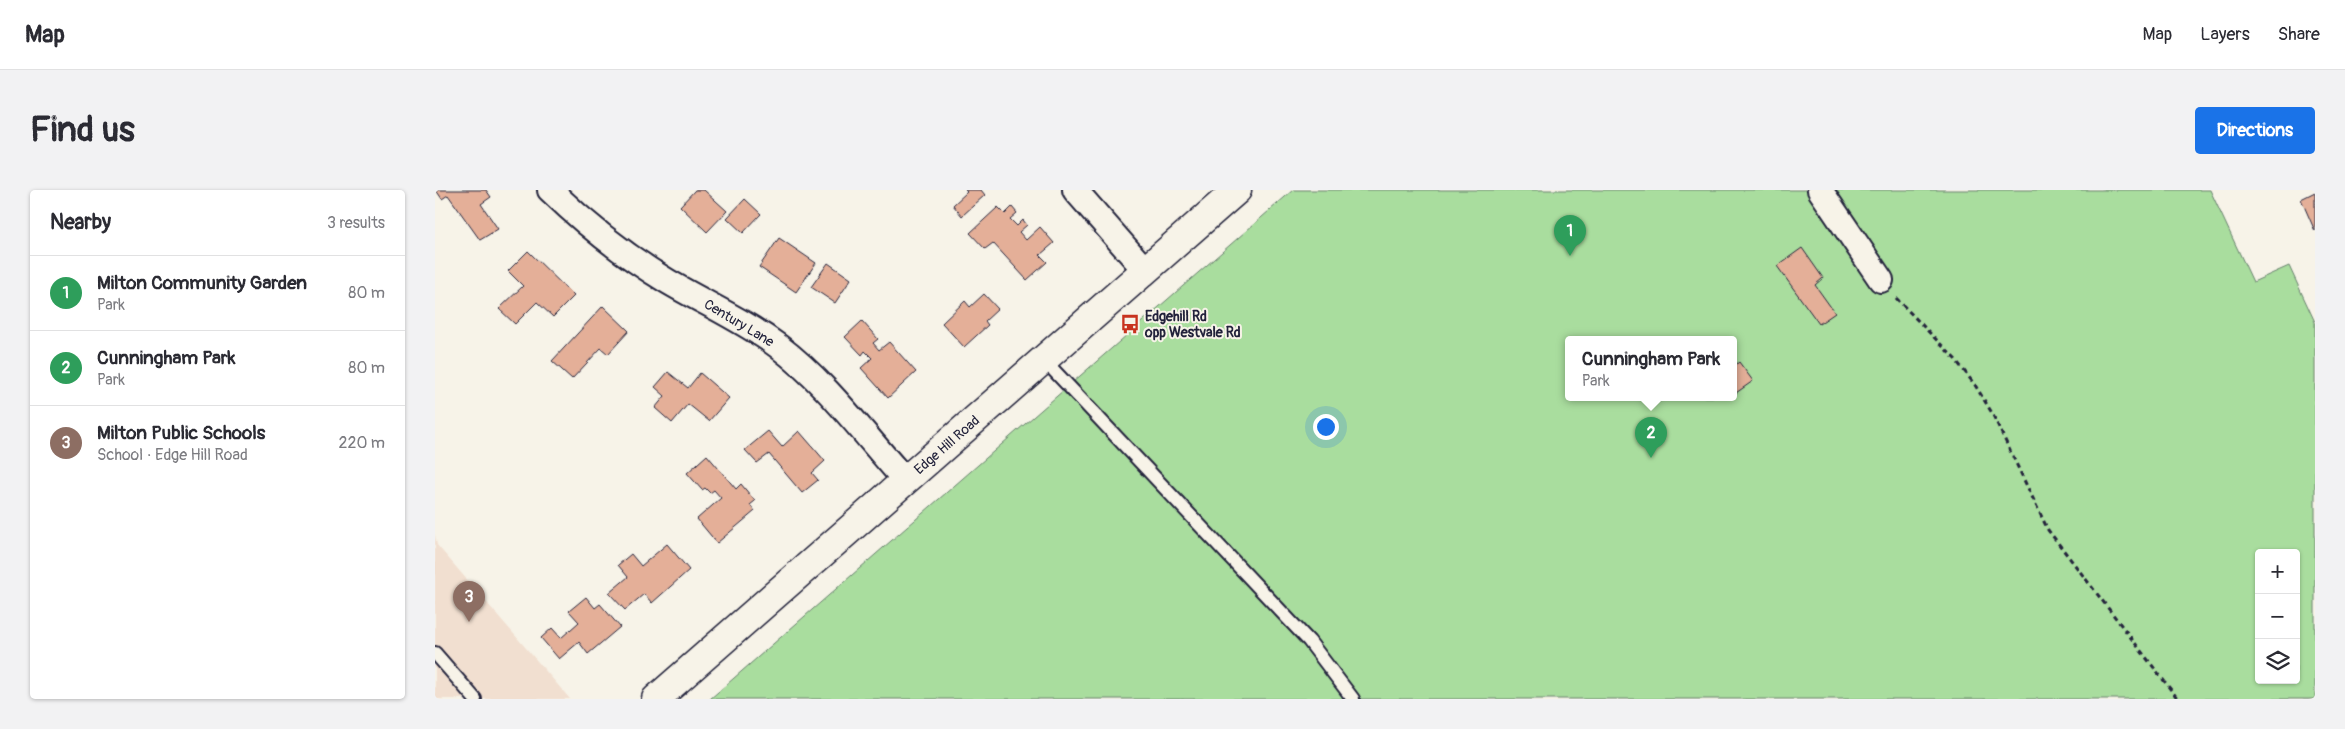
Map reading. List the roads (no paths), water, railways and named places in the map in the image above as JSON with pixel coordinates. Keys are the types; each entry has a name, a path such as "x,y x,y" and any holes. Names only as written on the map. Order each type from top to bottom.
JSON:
{"street":[{"name":"Century Lane","path":"550,190 596,232 621,251 667,281 755,330 799,363 906,481"},
{"path":"1075,190 1145,270"},
{"name":"Edge Hill Road","path":"656,699 1237,190"},
{"path":"1820,190 1881,280"}],"lane":[{"path":"1044,360 1309,641 1353,699"},
{"path":"435,653 475,699"}],"place":[{"name":"Milton Community Garden","path":"1570,256"},
{"name":"Edgehill Rd opp Westvale Rd","path":"1130,324"},
{"name":"Cunningham Park","path":"1651,458"},
{"name":"Milton Public Schools","path":"469,622"}]}
